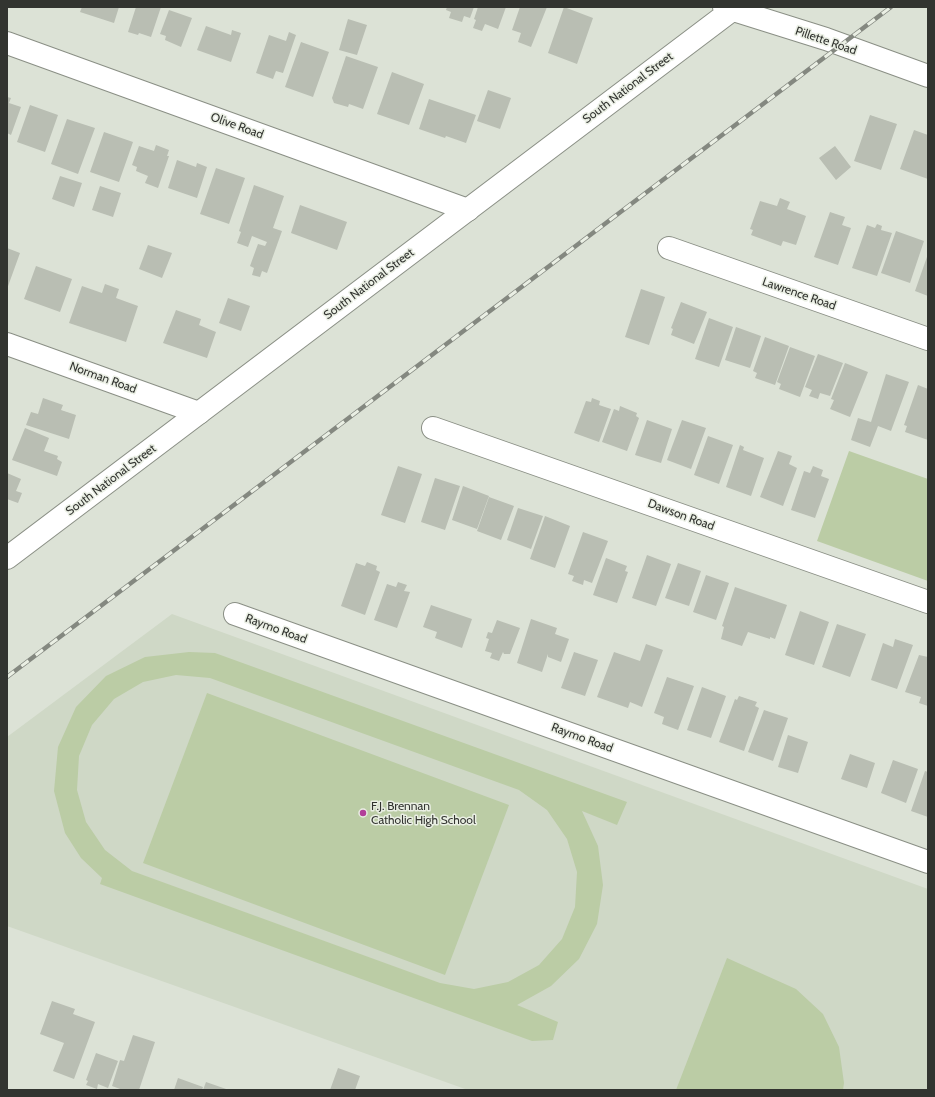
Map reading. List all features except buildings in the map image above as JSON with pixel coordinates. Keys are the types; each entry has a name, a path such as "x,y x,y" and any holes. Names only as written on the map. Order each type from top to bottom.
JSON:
{"street":[{"name":"Pillette Road","path":"728,8 826,40 928,76"},
{"name":"South National Street","path":"7,558 468,210 728,8"},
{"name":"Olive Road","path":"7,43 468,210"},
{"name":"Lawrence Road","path":"669,248 928,340"},
{"name":"Norman Road","path":"7,344 200,413"},
{"name":"Dawson Road","path":"433,428 928,602"},
{"name":"Raymo Road","path":"235,614 928,862"}],"shaded area":[{"name":"F.J. Brennan Catholic High School","path":"172,614 928,889 928,1090 468,1090 7,926 7,737"}],"green space":[{"path":"849,451 928,479 928,581 817,541"},
{"path":"189,652 215,653 627,802 617,825 582,811 598,846 603,885 597,924 579,959 551,986 517,1005 558,1022 553,1040 532,1041 100,884 102,878 81,858 65,833 54,791 58,747 76,707 106,676 145,657","holes":["176,675 210,678 519,790 547,810 567,839 577,872 575,907 562,939 539,965 508,982 474,989 440,983 132,871 105,850 86,822 77,790 79,756 92,725 114,699 143,682"]},
{"path":"207,693 509,805 445,975 143,863"},
{"path":"727,958 796,989 823,1014 839,1047 844,1083 843,1090 676,1090"}],"railway":[{"path":"7,677 891,7"}],"place":[{"name":"F.J. Brennan Catholic High School","path":"363,813"}]}
